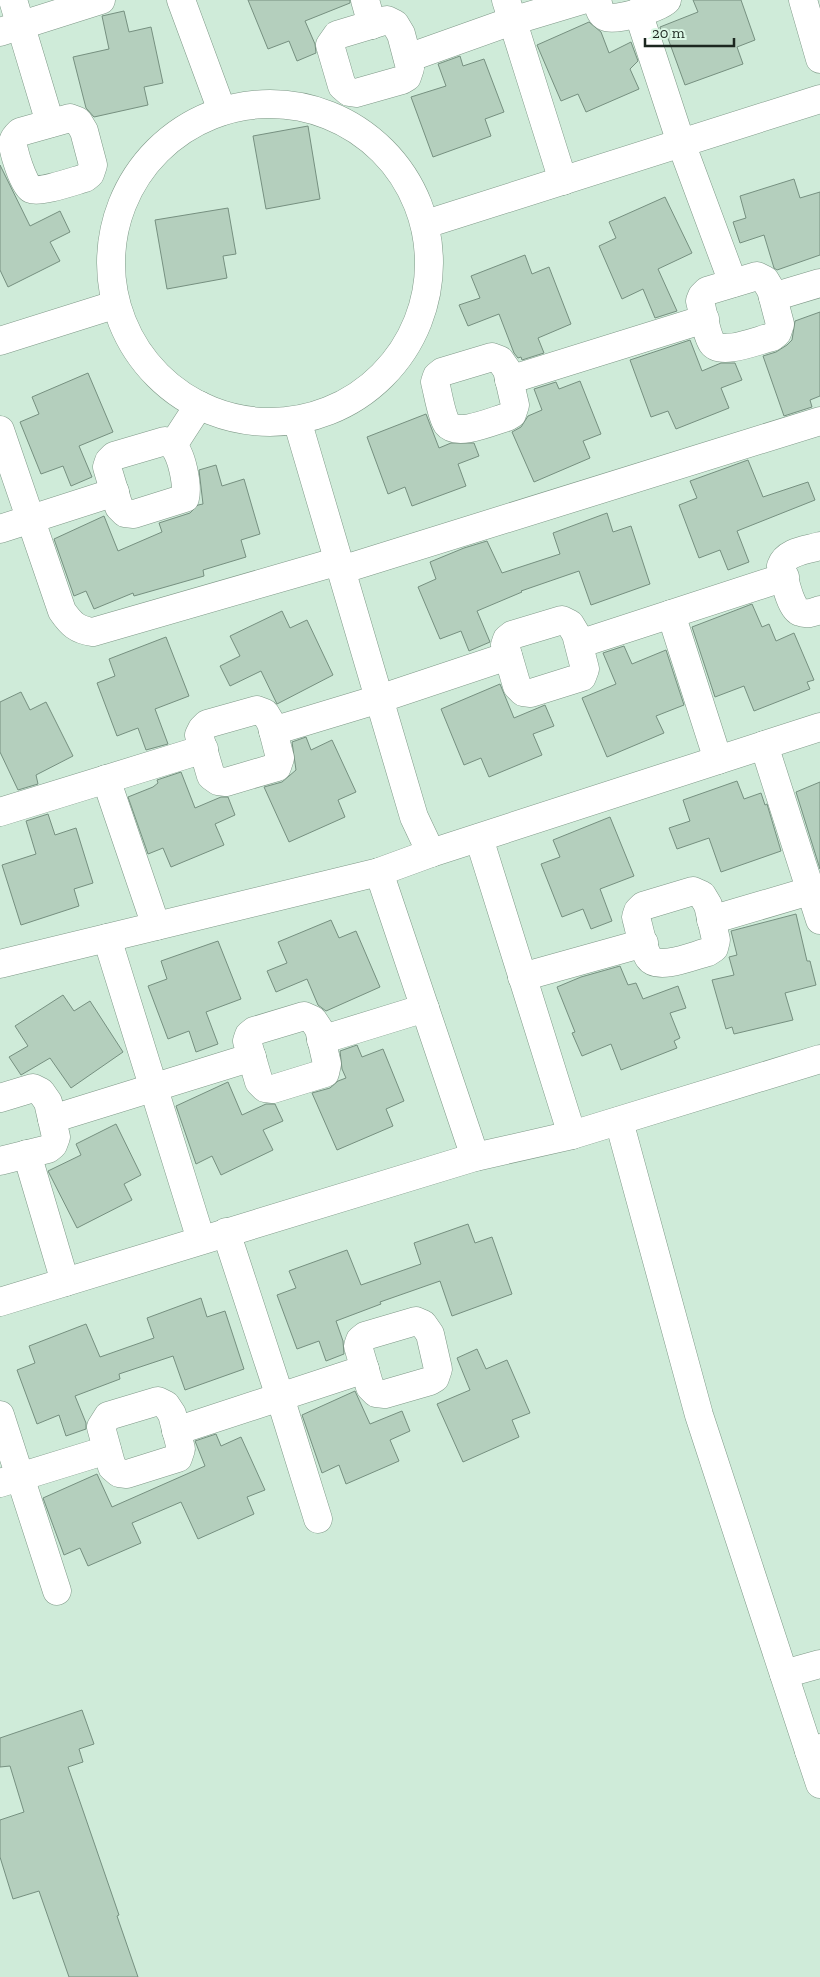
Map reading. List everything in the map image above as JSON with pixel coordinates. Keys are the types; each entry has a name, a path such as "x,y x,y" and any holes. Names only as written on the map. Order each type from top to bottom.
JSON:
{"street":[{"path":"12,0 10,29 50,124"},
{"path":"10,29 101,0"},
{"path":"181,0 222,111"},
{"path":"408,58 509,11 582,0"},
{"path":"597,0 600,12 606,18 614,18 660,6 667,0"},
{"path":"803,0 820,56"},
{"path":"509,11 562,181"},
{"path":"368,12 395,24 402,34 408,58 410,68 407,77 356,93 349,92 342,86 330,45 337,35 368,12"},
{"path":"638,12 682,144 733,283"},
{"path":"339,120 349,92"},
{"path":"426,224 820,100"},
{"path":"276,103 329,114 375,142 409,183 426,224 429,276 421,316 401,354 373,385 337,407 297,420 251,422 206,410 168,386 136,352 114,305 110,262 118,212 141,168 177,133 222,111 276,103"},
{"path":"70,118 78,121 84,131 93,165 90,174 84,178 39,190 30,189 25,183 11,177 15,137 20,132 70,118"},
{"path":"90,174 131,186"},
{"path":"757,276 765,280 773,297 780,324 777,333 772,337 726,349 718,348 712,342 700,301 707,291 757,276"},
{"path":"773,297 820,283"},
{"path":"0,341 114,305"},
{"path":"509,380 705,319"},
{"path":"401,354 437,376"},
{"path":"492,357 500,360 506,370 515,405 512,414 461,430 453,429 447,423 435,382 437,376 442,372 492,357"},
{"path":"172,445 199,405"},
{"path":"297,420 414,817 431,853"},
{"path":"0,430 62,611 71,624 82,630 92,632 340,565 820,421"},
{"path":"164,441 172,445 179,454 188,490 185,498 179,502 134,514 125,513 119,507 115,492 107,467 109,461 114,456 164,441"},
{"path":"0,529 115,492"},
{"path":"820,546 788,555 783,560 781,566 793,606 799,612 808,613 820,610"},
{"path":"579,644 785,577"},
{"path":"671,614 718,760"},
{"path":"562,620 570,624 576,634 585,668 582,677 531,693 523,692 517,686 508,656 505,645 512,635 562,620"},
{"path":"273,731 380,699 508,656"},
{"path":"257,710 265,713 271,723 280,758 277,767 271,770 226,782 218,781 211,776 204,749 199,735 207,724 257,710"},
{"path":"0,964 380,872 431,853 820,727"},
{"path":"764,745 815,890 820,920"},
{"path":"0,832 3,824 0,812 204,749"},
{"path":"106,779 156,926"},
{"path":"479,838 572,1135"},
{"path":"380,872 475,1156"},
{"path":"711,920 815,890"},
{"path":"693,891 702,895 716,940 714,948 708,952 662,964 654,963 648,958 644,943 636,916 638,911 644,906 693,891"},
{"path":"107,938 154,1087 280,1397 318,1519"},
{"path":"522,977 644,943"},
{"path":"321,1040 425,1008"},
{"path":"304,1016 313,1020 319,1029 327,1064 325,1073 273,1089 265,1088 259,1082 252,1057 247,1041 249,1035 254,1031 304,1016"},
{"path":"52,1119 252,1057"},
{"path":"0,1302 475,1156 572,1135 820,1059"},
{"path":"0,1161 48,1149 53,1145 56,1136 48,1102 41,1092 34,1088 2,1092"},
{"path":"619,1121 699,1415 784,1674 815,1750 820,1784"},
{"path":"28,1154 65,1282"},
{"path":"176,1431 365,1369"},
{"path":"158,1401 166,1405 181,1449 178,1458 127,1474 119,1473 112,1467 107,1450 101,1427 108,1416 158,1401"},
{"path":"0,1415 10,1480 57,1591"},
{"path":"10,1480 107,1450"},
{"path":"784,1674 820,1664"}],"building":[{"path":"248,0 350,0 350,3 305,21 315,44 316,53 297,61 289,41 268,49"},
{"path":"693,0 741,0 755,40 737,47 743,64 685,85 666,33 662,36 660,27 698,12"},
{"path":"124,11 129,32 151,27 163,83 144,87 148,105 94,117 86,108 73,57 109,49 102,16"},
{"path":"589,22 601,32 609,53 631,42 638,61 630,69 639,89 586,112 578,94 561,101 537,45"},
{"path":"460,56 463,66 484,59 504,112 485,119 491,136 433,157 411,97 446,86 438,64"},
{"path":"308,126 320,199 266,209 253,136"},
{"path":"0,165 30,226 60,211 70,232 50,242 60,261 8,287 0,270"},
{"path":"794,179 800,198 820,192 820,255 777,270 774,268 764,235 740,243 733,222 746,218 740,196"},
{"path":"665,197 692,253 658,269 677,311 655,318 643,289 622,299 599,246 616,238 609,222"},
{"path":"228,208 236,254 223,256 227,278 167,289 155,220"},
{"path":"525,255 532,274 549,267 571,324 538,338 544,353 522,360 521,357 518,358 514,353 499,314 468,326 459,305 480,298 471,276"},
{"path":"820,312 820,396 810,400 812,407 784,416 763,356 776,352 792,340 795,321"},
{"path":"690,340 702,371 721,363 735,363 742,380 721,388 729,408 676,429 668,411 651,417 630,360"},
{"path":"88,373 113,432 79,446 92,477 71,486 63,466 41,474 20,422 39,414 32,397"},
{"path":"580,381 601,434 583,441 590,458 534,482 512,432 521,427 528,416 542,410 534,389 556,382 559,389"},
{"path":"426,414 439,448 451,443 474,443 479,456 458,464 466,486 412,506 405,487 388,494 367,437"},
{"path":"748,460 763,497 808,482 815,500 737,531 749,562 728,570 720,550 699,558 679,505 697,498 690,481"},
{"path":"216,465 222,486 244,479 260,534 241,540 246,557 203,570 204,576 134,596 133,593 94,609 86,591 74,596 54,539 104,516 118,551 162,532 159,523 190,513 198,505 203,504 199,470"},
{"path":"607,513 613,532 631,526 650,584 591,605 579,571 521,591 477,611 490,642 469,651 461,631 440,639 418,587 436,579 430,562 487,541 502,573 560,554 553,533"},
{"path":"752,604 762,627 769,624 776,641 794,633 814,680 807,682 810,689 754,711 744,686 715,697 692,627"},
{"path":"282,611 290,628 307,620 333,675 277,704 261,671 230,686 220,666 240,656 230,636"},
{"path":"166,637 189,696 155,709 168,744 146,750 138,728 117,736 97,683 115,676 109,659"},
{"path":"624,646 632,664 666,650 684,705 656,716 664,733 607,757 582,698 616,684 603,653"},
{"path":"500,684 514,718 545,705 554,726 533,734 542,755 489,777 481,758 464,765 441,709"},
{"path":"21,692 30,710 46,702 73,756 36,775 38,784 18,790 0,752 0,702"},
{"path":"306,737 311,750 332,740 356,792 338,800 345,817 289,842 264,787 282,782 296,770 292,742"},
{"path":"181,772 195,808 221,797 228,797 235,815 215,824 224,845 171,867 163,848 148,854 128,797 153,787 158,783 157,780"},
{"path":"737,781 744,799 761,793 765,805 767,804 781,851 721,872 709,838 677,849 669,828 690,821 683,800"},
{"path":"820,782 820,869 796,792"},
{"path":"48,814 55,835 76,828 93,883 74,889 79,906 21,925 2,865 36,854 26,821"},
{"path":"610,817 634,876 600,889 612,921 591,929 583,909 562,917 541,864 560,857 553,840"},
{"path":"796,914 807,961 810,961 816,985 785,993 793,1020 734,1034 732,1027 726,1029 712,980 734,975 729,957 737,955 731,931"},
{"path":"331,920 339,938 356,931 380,987 326,1011 318,1005 307,979 276,992 267,971 287,963 278,942"},
{"path":"218,941 241,999 206,1012 218,1044 196,1052 189,1031 168,1039 148,986 167,979 161,961"},
{"path":"620,966 628,985 636,983 643,999 678,986 686,1008 670,1013 680,1038 674,1041 677,1048 621,1070 611,1044 582,1056 572,1033 575,1032 557,987 581,977"},
{"path":"63,995 74,1011 90,1001 123,1052 71,1088 50,1058 21,1075 9,1057 28,1046 15,1026"},
{"path":"357,1045 362,1057 383,1049 404,1101 386,1109 393,1126 337,1150 312,1093 330,1088 338,1081 346,1078 342,1069 340,1051"},
{"path":"228,1082 242,1115 266,1104 275,1104 283,1121 263,1130 273,1150 221,1175 212,1156 196,1164 176,1106"},
{"path":"116,1124 141,1175 124,1184 132,1200 77,1228 48,1171 81,1155 76,1144"},
{"path":"468,1224 475,1243 492,1237 512,1294 452,1316 440,1281 380,1302 381,1304 336,1321 343,1341 344,1354 326,1361 319,1341 297,1349 277,1295 296,1288 289,1271 347,1250 361,1285 421,1264 414,1243"},
{"path":"201,1298 207,1317 225,1311 244,1369 185,1390 173,1356 119,1374 120,1379 75,1396 86,1423 86,1429 66,1436 59,1415 37,1424 17,1370 35,1363 29,1346 86,1324 100,1357 154,1338 147,1318"},
{"path":"477,1349 486,1369 507,1360 530,1413 512,1420 519,1437 463,1462 437,1404 470,1390 457,1358"},
{"path":"355,1391 370,1424 402,1411 410,1431 390,1440 399,1461 346,1484 339,1465 322,1473 302,1415"},
{"path":"216,1434 221,1446 241,1437 265,1490 247,1497 254,1514 198,1539 181,1502 132,1523 141,1543 88,1566 80,1548 64,1555 43,1498 97,1474 112,1507 205,1466 195,1441"},
{"path":"82,1710 94,1744 79,1749 83,1762 68,1767 119,1915 117,1916 138,1977 69,1977 39,1891 13,1899 0,1857 0,1820 24,1812 10,1766 0,1767 0,1738"}]}
